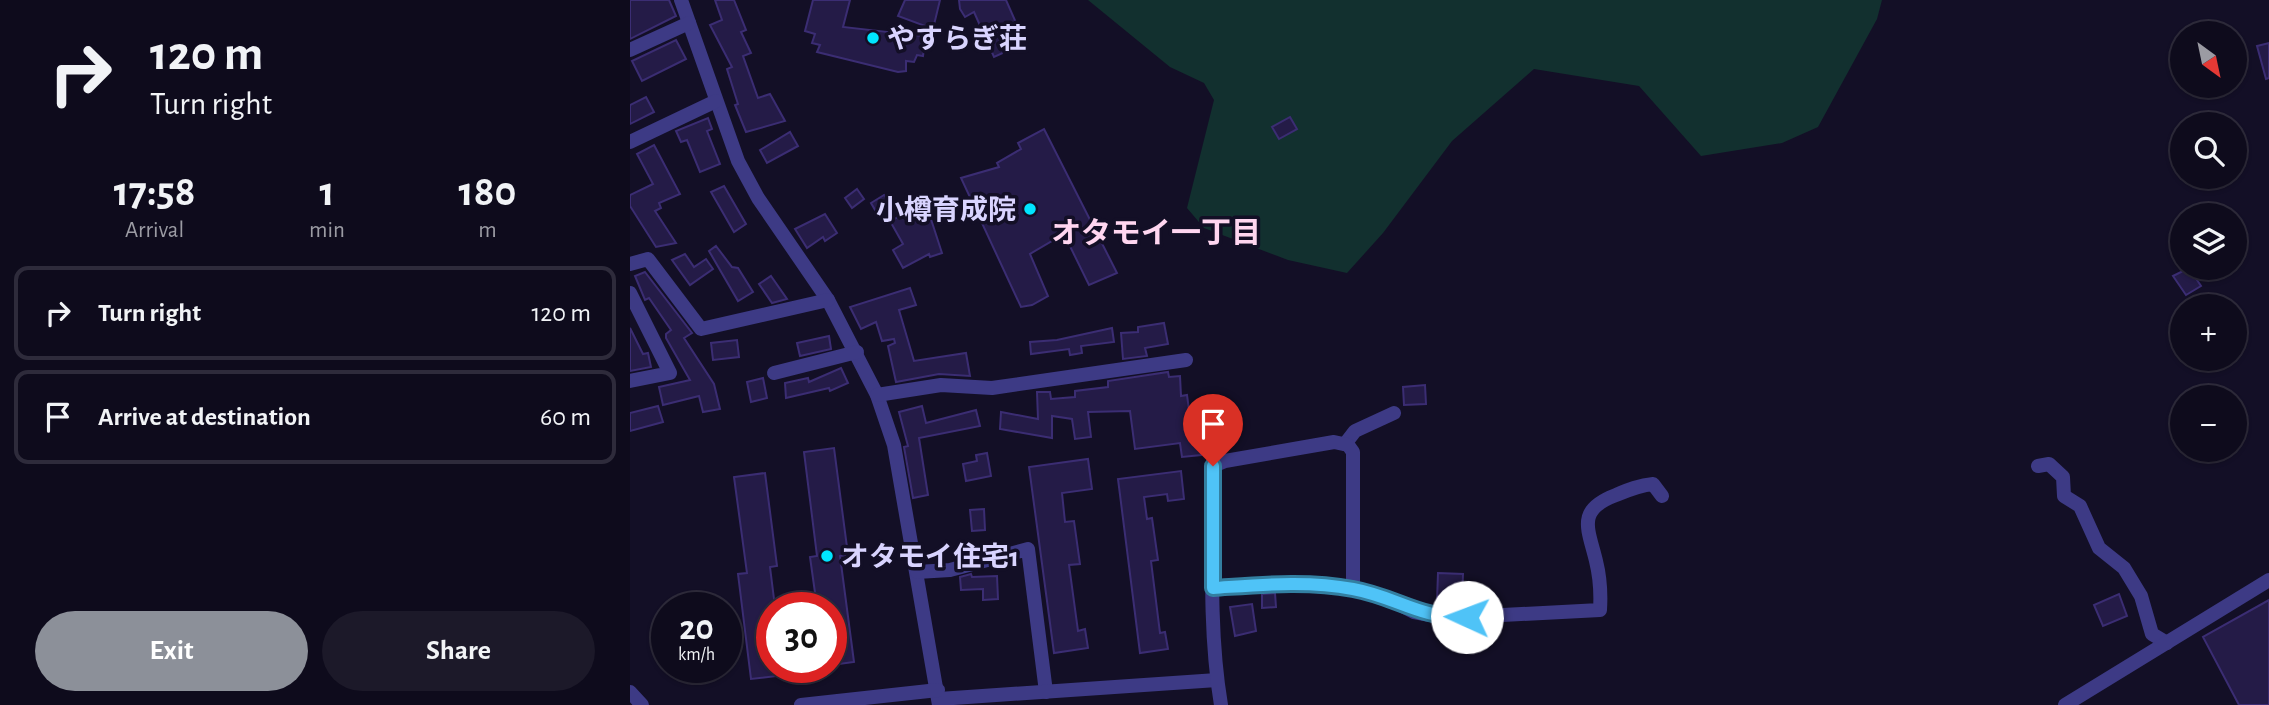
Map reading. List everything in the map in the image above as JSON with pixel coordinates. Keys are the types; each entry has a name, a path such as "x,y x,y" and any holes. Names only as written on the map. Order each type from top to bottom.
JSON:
{"street":[{"path":"681,0 738,160 758,198 828,300 858,352 877,395 894,445 938,698"},
{"path":"630,50 689,23"},
{"path":"630,142 716,101"},
{"path":"630,264 648,259 701,329 828,300"},
{"path":"630,292 670,373 630,381"},
{"path":"774,373 858,352"},
{"path":"877,395 941,385 992,388 1186,360"},
{"path":"1345,444 1355,431 1394,413"},
{"path":"1222,705 1217,680 1213,588 1213,466 1225,461 1334,442 1345,444 1353,452 1353,589"},
{"path":"2038,466 2049,464 2063,477 2064,495 2080,506 2099,548 2124,568 2141,596 2152,634 2167,643"},
{"path":"1213,588 1281,583 1353,589 1383,596 1415,612 1446,618 1600,610 1601,594 1586,524 1592,509 1602,500 1643,485 1653,484 1662,496"},
{"path":"917,572 950,570 1028,549 1046,692"},
{"path":"2065,705 2269,580"},
{"path":"801,705 1217,680"},
{"path":"630,692 642,705"}],"green space":[{"path":"1088,0 1882,0 1877,19 1818,127 1782,143 1701,156 1639,86 1534,69 1452,141 1383,233 1347,273 1288,260 1204,228 1187,208 1214,100 1204,83 1170,67"}],"building":[{"path":"630,0 669,0 676,16 630,39"},
{"path":"715,0 734,0 746,30 741,32 751,53 743,56 758,98 770,94 785,121 746,132 735,105 738,104 727,69 732,67 710,25 722,20"},
{"name":"やすらぎ荘","path":"813,0 850,0 843,27 932,37 929,50 924,49 923,56 917,55 914,62 906,61 906,71 898,72 817,52 820,45 812,43 815,34 805,31"},
{"path":"905,0 940,0 933,29 898,16"},
{"path":"959,0 1006,0 1025,43 994,57 974,12 965,17"},
{"path":"676,40 686,59 642,81 632,61"},
{"path":"2269,43 2269,78 2266,79 2257,46"},
{"path":"646,97 654,112 630,124 630,105"},
{"path":"1290,117 1297,129 1279,139 1272,127"},
{"path":"708,118 712,129 707,131 720,164 700,172 687,140 681,142 676,131"},
{"name":"小樽育成院","path":"1044,129 1117,273 1089,285 1064,234 1030,254 1048,296 1032,305 1021,307 961,178 999,167 997,163 1021,149 1018,143"},
{"path":"790,132 798,146 767,163 760,150"},
{"path":"654,145 680,194 659,203 661,208 655,211 676,243 656,247 630,206 630,195 653,184 637,154"},
{"path":"724,186 746,224 734,232 711,192"},
{"path":"857,189 864,199 852,208 845,198"},
{"path":"884,195 892,206 878,215 871,203"},
{"path":"928,210 942,253 930,257 929,254 903,268 893,250 903,244 890,221 904,214 906,218"},
{"path":"825,214 837,233 825,241 823,237 807,248 795,229"},
{"path":"716,246 732,267 738,268 753,292 738,301 709,251"},
{"path":"685,254 694,267 706,259 713,269 690,285 672,260"},
{"path":"645,272 692,333 684,338 714,384 720,409 703,412 699,396 663,405 659,387 690,380 666,338 666,334 671,330 649,298 645,300 635,276"},
{"path":"771,276 787,299 772,303 759,284"},
{"path":"2176,280 2197,280 2201,286 2185,294"},
{"path":"910,288 916,305 899,310 914,361 966,353 970,376 939,374 896,382 888,346 895,343 894,339 882,341 876,322 861,329 850,307"},
{"path":"1164,323 1168,344 1145,348 1147,356 1123,359 1121,333 1138,332 1138,327"},
{"path":"630,328 643,354 648,353 651,367 630,371"},
{"path":"1112,328 1114,342 1081,346 1082,353 1070,355 1069,349 1031,354 1030,342 1057,340"},
{"path":"829,336 831,349 800,356 797,343"},
{"path":"737,340 739,357 713,360 711,343"},
{"path":"841,368 848,383 830,391 829,388 786,398 785,383 808,378 809,382"},
{"path":"1168,372 1169,377 1180,376 1181,396 1187,395 1192,432 1198,431 1201,455 1182,457 1180,443 1135,449 1130,411 1088,412 1091,437 1075,439 1072,419 1052,416 1052,438 1000,429 1001,412 1038,419 1037,392 1050,392 1051,399 1075,397 1075,391 1108,387 1108,381"},
{"path":"763,378 767,398 751,402 747,382"},
{"path":"1425,385 1426,404 1404,405 1403,387"},
{"path":"658,406 663,422 630,431 630,413"},
{"path":"922,406 926,423 976,410 980,426 919,438 928,495 913,498 904,447 908,446 899,412"},
{"name":"オタモイ住宅1","path":"834,448 848,555 840,556 845,592 815,592 810,557 817,556 804,452"},
{"path":"987,453 991,476 966,481 963,464 977,461 976,455"},
{"path":"1088,459 1092,489 1062,493 1065,522 1074,521 1080,564 1069,565 1078,631 1085,629 1088,648 1054,653 1029,467"},
{"path":"1181,471 1184,499 1168,501 1167,494 1144,497 1147,519 1152,518 1158,560 1151,561 1160,633 1165,632 1168,649 1140,653 1118,479"},
{"path":"765,473 777,566 770,567 773,592 756,592 756,678 751,679 738,574 747,573 734,477"},
{"path":"984,509 985,530 972,531 970,510"},
{"path":"1438,573 1463,574 1462,602 1437,601"},
{"path":"971,574 972,577 997,576 998,599 983,600 983,589 961,590 960,577"},
{"path":"1275,593 1276,607 1262,608 1262,594"},
{"path":"2119,594 2127,616 2103,626 2094,605"},
{"path":"2269,600 2269,705 2239,705 2203,637"},
{"path":"1252,604 1256,631 1235,636 1230,607"},
{"name":"オタモイ住宅1","path":"847,609 854,662 847,663"}],"place":[{"name":"やすらぎ荘","path":"873,38"},
{"name":"小樽育成院","path":"1030,209"},
{"name":"オタモイ住宅1","path":"827,556"}],"district":[{"name":"オタモイ一丁目","path":"1156,233"}],"route":[{"path":"1213,466 1213,588 1281,583 1349,588 1383,596 1415,612 1446,618 1467,617"}]}
